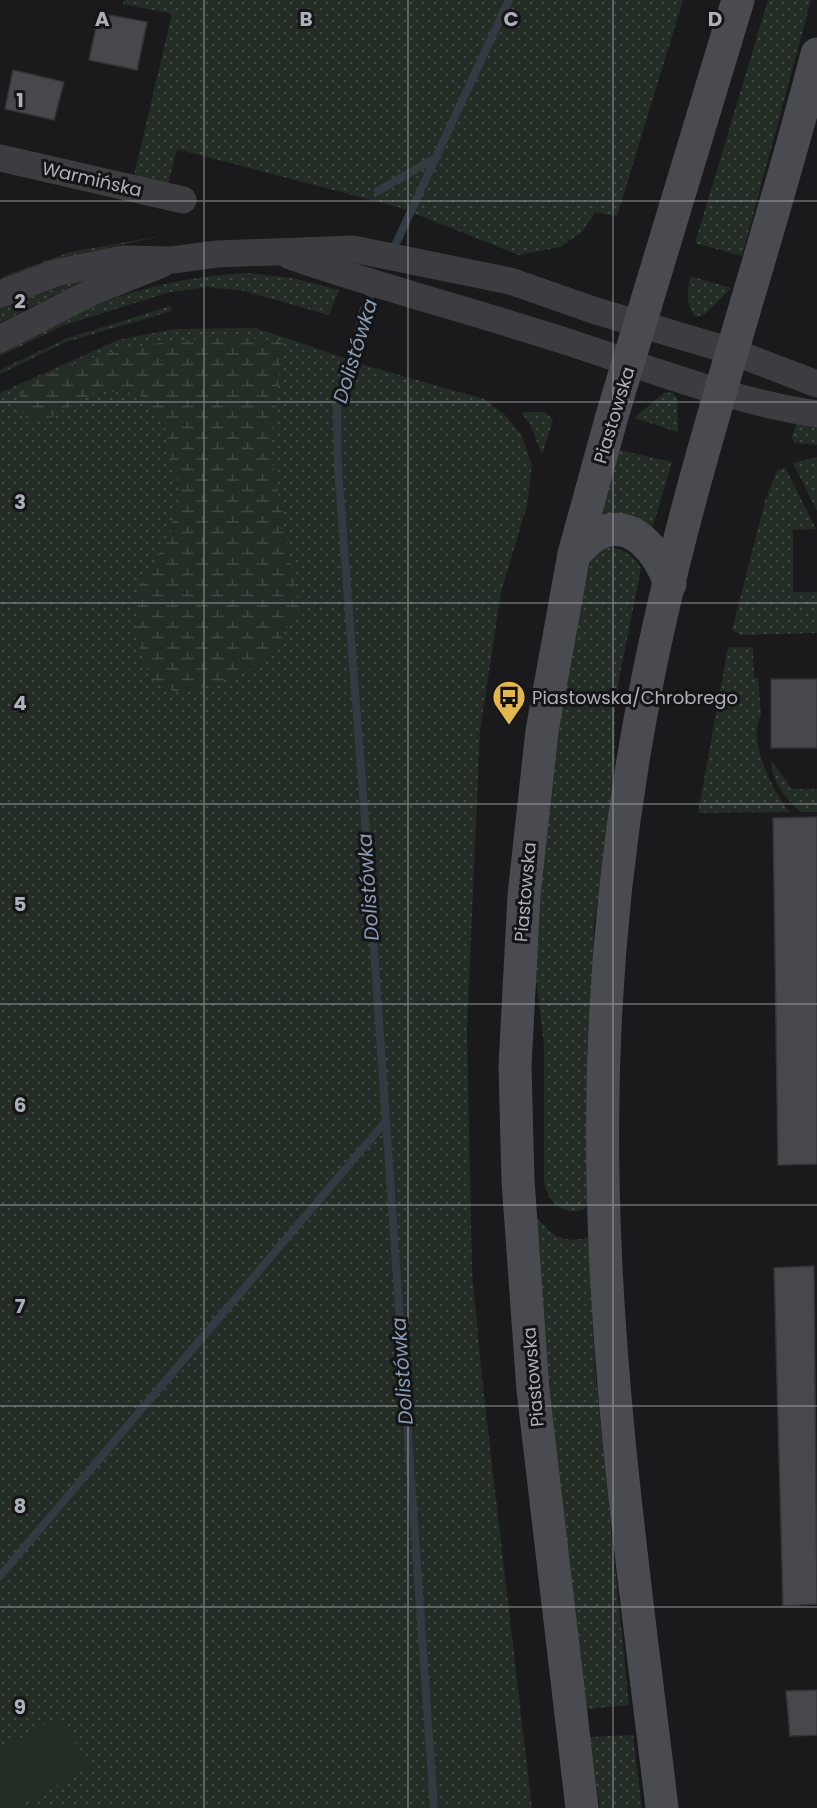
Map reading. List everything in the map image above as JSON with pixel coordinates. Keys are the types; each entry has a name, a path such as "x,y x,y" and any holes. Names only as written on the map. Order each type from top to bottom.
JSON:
{"main road":[{"name":"Piastowska","path":"582,1808 533,1390 518,1181 515,1066 519,965 535,782 554,652 574,554 738,0"},
{"path":"662,1808 613,1368 602,1170 606,994 623,835 640,719 670,584 720,394 817,54"},
{"path":"574,554 596,535 615,530 636,535 650,545 663,564 670,584"}],"street":[{"name":"Warmińska","path":"0,158 183,200"},
{"path":"0,294 56,273 123,259 172,260 217,254 353,249 510,281 596,311 732,351 817,384"},
{"path":"281,253 341,274 630,362 720,394 774,407 817,414"},
{"path":"0,339 92,292 172,260"}],"green space":[{"path":"124,0 683,0 617,216 595,212 582,232 560,247 519,255 398,207 177,149 165,196 131,188 172,14 123,4"},
{"path":"768,0 811,0 742,256 695,243"},
{"path":"161,236 81,254 0,281 4,276 70,252"},
{"path":"247,273 292,278 339,290 329,315 244,291 208,287 170,292 65,325 0,356 0,352 64,319 106,301 165,284"},
{"path":"96,275 0,323 0,307"},
{"path":"690,276 731,288 705,314 696,317 689,303"},
{"path":"170,306 172,311 66,342 0,374 0,370 65,339"},
{"path":"256,328 371,367 484,399 505,415 521,434 532,465 527,505 501,592 480,731 467,1029 472,1272 483,1387 532,1808 0,1808 0,393 118,340 174,329"},
{"path":"233,337 283,341 271,454 299,607 277,646 245,673 202,688 178,693 150,679 136,636 139,589 170,535 179,489 163,418 137,393 97,391 52,417 29,423 19,406 22,384 75,363 125,349 176,341"},
{"path":"665,392 673,393 677,399 678,432 634,418"},
{"path":"521,412 545,412 553,420 542,455 530,424"},
{"path":"797,422 817,427 817,445 794,443 792,437"},
{"path":"619,450 672,462 652,529 598,519"},
{"path":"817,457 817,511 793,463"},
{"path":"785,467 816,529 793,530 793,592 817,592 817,633 741,635 732,630 765,501 777,471"},
{"path":"603,547 616,548 625,552 634,558 641,568 615,700 615,768 594,926 587,1204 583,1210 568,1211 556,1205 552,1200 544,1180 544,1046 535,969 537,895 565,676 591,558"},
{"path":"728,647 753,647 754,678 758,678 761,716 757,726 759,751 770,780 790,812 698,813"},
{"path":"771,760 792,789 817,789 817,812 801,812 790,802 776,782"},
{"path":"535,1215 552,1233 564,1239 589,1237 595,1369 629,1705 586,1709 550,1395"},
{"path":"60,1716 89,1767 16,1808 0,1808 0,1750"},
{"path":"633,1735 642,1808 600,1808 589,1737"}],"building":[{"path":"104,14 147,22 137,70 89,60 96,27 102,28"},
{"path":"13,70 64,82 54,120 5,109"},
{"path":"771,679 817,679 817,748 771,748"},
{"path":"817,817 817,1164 778,1165 773,818"},
{"path":"814,1266 817,1604 783,1606 774,1268"},
{"path":"817,1690 817,1735 790,1736 786,1691"}],"waterway":[{"name":"Dolistówka","path":"392,252 509,0"},
{"path":"378,191 437,157"},
{"name":"Dolistówka","path":"374,288 363,312 354,349 341,385 337,409 338,469 434,1808"},
{"path":"0,1576 386,1121"}],"place":[{"name":"Piastowska/Chrobrego","path":"509,726"}]}
